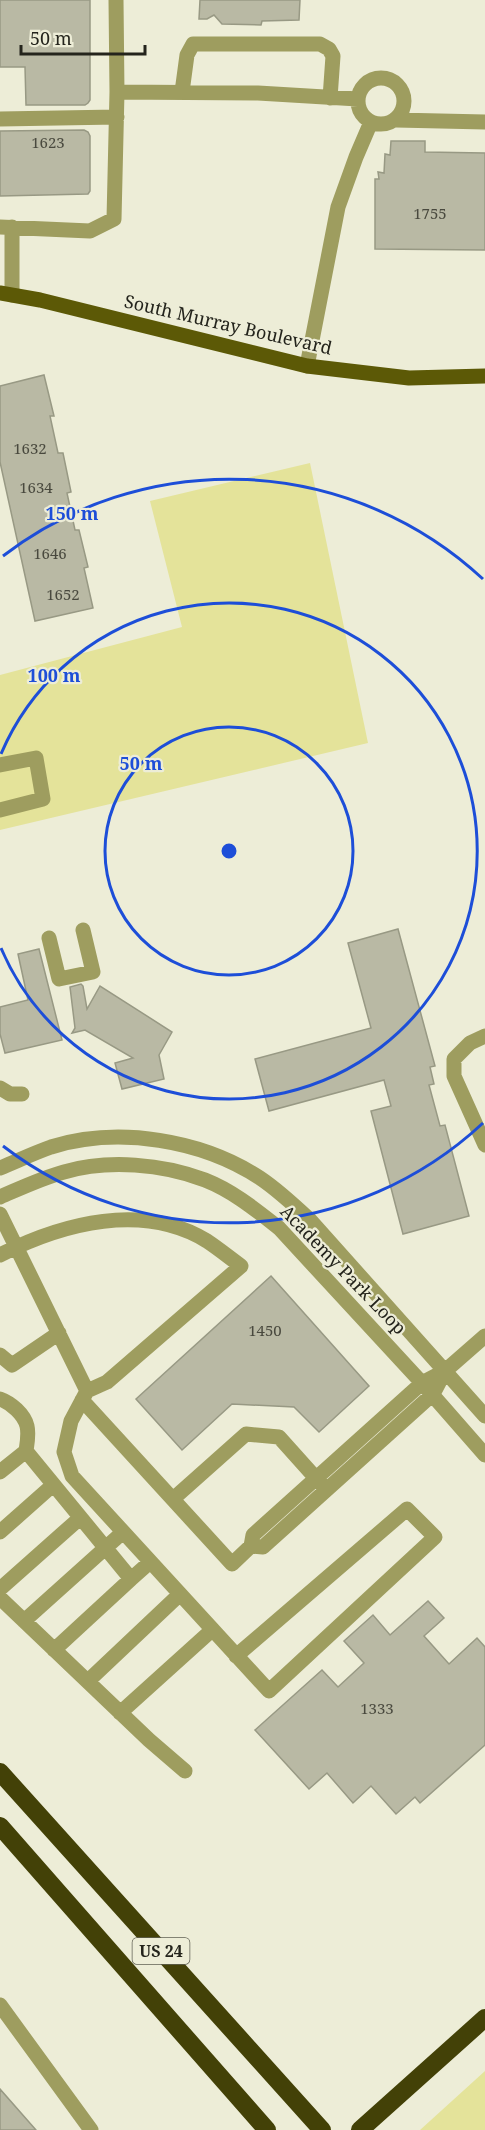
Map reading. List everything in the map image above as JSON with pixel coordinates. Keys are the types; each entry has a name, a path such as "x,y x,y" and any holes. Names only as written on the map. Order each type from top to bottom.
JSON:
{"highway":[{"name":"US 24","path":"0,1772 322,2130"},
{"name":"US 24","path":"0,1826 267,2130"},
{"path":"360,2130 485,2018"}],"main road":[{"name":"South Murray Boulevard","path":"6,294 39,300 307,366 409,378 485,376"}],"street":[{"path":"6,294 6,227 90,231 114,219 117,117 116,0"},
{"path":"182,92 187,55 193,44 320,44 329,49 333,56 330,98"},
{"path":"396,120 404,108 405,96 400,86 391,79 377,77 369,80 360,90 358,99 361,113 371,122 383,124 396,120 485,122"},
{"path":"117,92 258,93 358,99"},
{"path":"0,119 117,117"},
{"path":"307,366 338,207 371,122"},
{"path":"0,765 36,758 43,799 0,810"},
{"path":"49,938 59,980 93,972 83,930"},
{"path":"485,1036 470,1043 454,1059 454,1076 485,1145"},
{"path":"0,1088 10,1094 22,1094"},
{"name":"Academy Park Loop","path":"0,1168 52,1147 89,1140 127,1137 188,1147 213,1154 259,1178 310,1220 485,1416"},
{"name":"Academy Park Loop","path":"0,1197 65,1172 100,1165 159,1168 206,1180 253,1207 279,1228 485,1455"},
{"path":"0,1214 59,1333 84,1395 232,1564 252,1546 253,1535 316,1478 427,1389"},
{"path":"0,1255 54,1231 82,1224 123,1219 158,1222 207,1241 241,1266 107,1382 84,1395 71,1421 64,1452 72,1476 122,1533 179,1595 212,1630 236,1656 269,1691 435,1537 407,1509 236,1656"},
{"path":"0,1355 12,1365 59,1333"},
{"path":"252,1546 263,1547 326,1490 445,1371 485,1336"},
{"path":"0,1399 15,1409 27,1426 26,1451 131,1580"},
{"path":"173,1499 246,1434 279,1437 326,1490"},
{"path":"0,1472 26,1451"},
{"path":"0,1532 53,1485"},
{"path":"0,1589 80,1518"},
{"path":"24,1621 122,1533"},
{"path":"54,1650 150,1563"},
{"path":"88,1682 179,1595"},
{"path":"0,1598 120,1713 186,1771"},
{"path":"120,1713 212,1630"},
{"path":"0,2005 92,2130"}],"shaded area":[{"path":"310,463 368,743 0,830 0,675 182,627 150,501"},
{"path":"485,2071 485,2130 420,2130"}],"building":[{"path":"0,0 90,0 90,100 88,103 85,105 26,105 25,67 0,67"},
{"path":"200,0 300,0 299,20 262,21 261,25 222,24 214,15 207,19 199,19"},
{"path":"84,130 90,136 90,191 88,194 0,196 0,131"},
{"path":"391,141 425,141 425,152 485,153 485,250 375,249 375,179 379,179 378,172 384,173 385,154 390,155"},
{"path":"44,375 54,416 50,416 58,453 63,453 71,492 67,493 75,530 79,530 88,567 84,568 93,608 35,621 0,462 0,386"},
{"path":"398,929 435,1066 430,1067 434,1084 429,1085 440,1126 445,1125 469,1216 403,1234 371,1111 391,1106 384,1080 269,1111 255,1059 371,1028 348,943"},
{"path":"39,949 62,1040 5,1053 0,1034 0,1007 28,1000 18,954"},
{"path":"81,984 87,1009 100,986 172,1032 159,1055 164,1079 122,1089 115,1063 133,1058 85,1030 72,1033 75,1028 70,987"},
{"path":"271,1276 369,1386 319,1432 294,1407 232,1404 182,1450 136,1399"},
{"path":"428,1601 444,1618 424,1636 449,1664 477,1638 485,1647 485,1745 420,1803 415,1797 396,1814 371,1786 353,1803 327,1773 309,1789 255,1730 322,1670 338,1687 364,1663 344,1641 373,1615 390,1635"},
{"path":"0,2089 36,2130 0,2130"}]}
